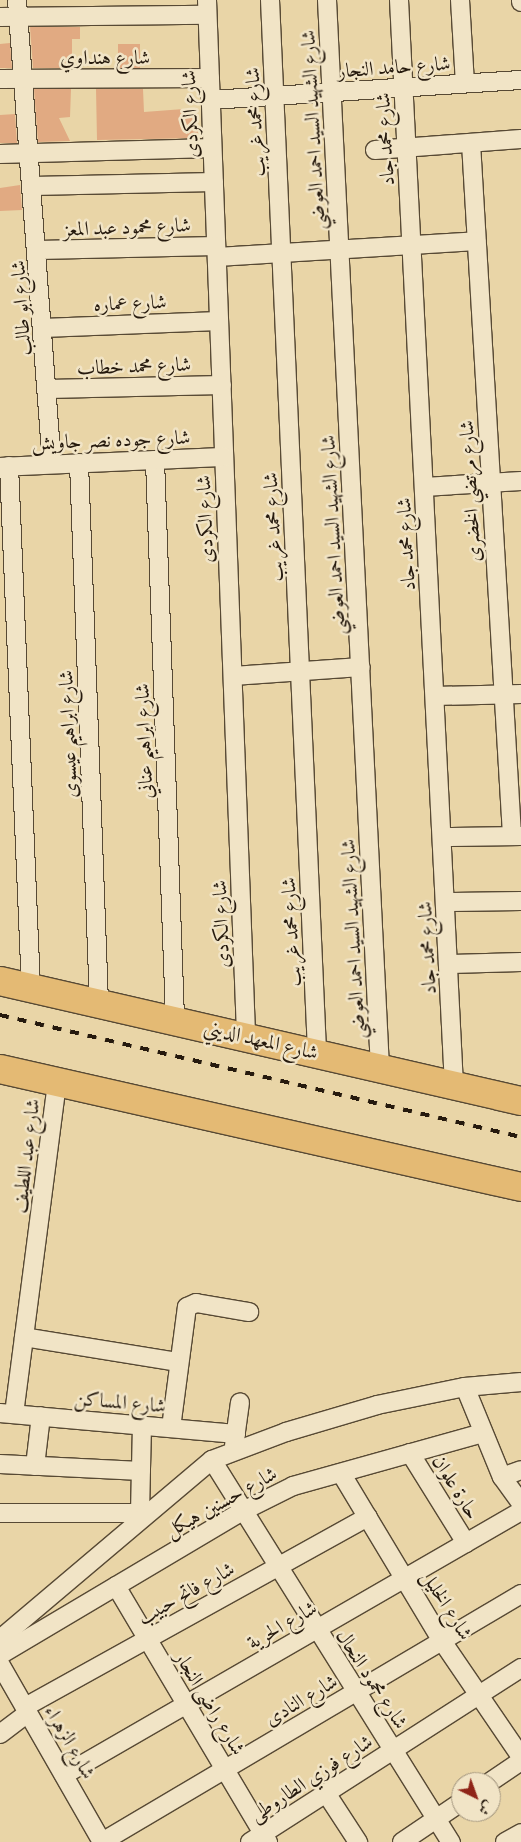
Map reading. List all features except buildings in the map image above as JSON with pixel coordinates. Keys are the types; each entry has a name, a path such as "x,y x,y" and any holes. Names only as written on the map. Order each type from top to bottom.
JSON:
{"main road":[{"name":"شارع المعهد الديني","path":"0,981 317,1052 521,1101"},
{"path":"0,1068 521,1187"}],"street":[{"name":"شارع محمد غريب","path":"270,0 317,1052"},
{"name":"شارع الشهيد السيد احمد العوضي","path":"328,0 380,1068"},
{"name":"شارع محمد جاد","path":"399,0 443,837 454,1085"},
{"path":"460,0 466,83"},
{"path":"11,11 207,7"},
{"name":"شارع الكردى","path":"207,7 246,1036"},
{"name":"شارع ابو طالب","path":"11,11 32,154 52,464"},
{"name":"شارع هنداوي","path":"0,79 210,78"},
{"name":"شارع حامد النجار","path":"210,100 521,80"},
{"path":"375,150 521,139"},
{"name":"شارع مرتضي الخضرى","path":"471,143 503,694 516,836"},
{"path":"0,154 212,148"},
{"path":"34,186 214,182"},
{"name":"شارع محمود عبد المعز","path":"38,250 282,253 477,241"},
{"name":"شارع عماره","path":"43,328 219,322"},
{"name":"شارع محمد خطاب","path":"48,389 222,385"},
{"name":"شارع جوده نصر جاويش","path":"4,466 224,457"},
{"name":"شارع ابراهيم عناني","path":"155,460 175,1020"},
{"name":"شارع ابراهيم عيسوى","path":"79,463 99,1003"},
{"path":"4,466 30,988"},
{"path":"424,488 521,481"},
{"path":"233,676 361,667"},
{"path":"435,696 521,694"},
{"path":"443,837 516,836"},
{"path":"446,902 521,901"},
{"path":"449,964 521,962"},
{"name":"شارع عبد اللطيف","path":"7,1413 24,1337 57,1082"},
{"path":"171,1428 187,1307 196,1303 248,1312"},
{"path":"24,1337 179,1362"},
{"path":"2,1633 144,1513 212,1460 377,1406 465,1387 520,1385"},
{"path":"465,1387 502,1477 521,1503"},
{"path":"233,1452 240,1402"},
{"name":"شارع المساكن","path":"7,1413 236,1434"},
{"path":"35,1466 41,1416"},
{"path":"142,1426 141,1471 144,1513"},
{"name":"شارع حسنين هيكل","path":"0,1655 243,1511 293,1486 483,1433"},
{"name":"حارة علوان","path":"410,1453 466,1543"},
{"name":"شارع محمود النحال","path":"212,1460 315,1630 451,1842"},
{"path":"0,1464 141,1471"},
{"path":"502,1477 521,1470"},
{"name":"شارع الخليل","path":"341,1473 442,1640 521,1757"},
{"name":"شارع الحرية","path":"64,1775 521,1511"},
{"path":"0,1513 144,1513"},
{"name":"شارع فاتح حبيب","path":"0,1734 26,1710 148,1638 368,1516"},
{"name":"شارع راضى النجار","path":"116,1586 225,1769 260,1839"},
{"name":"شارع النادى","path":"102,1842 521,1594"},
{"name":"شارع الزهراء","path":"0,1664 102,1842"},
{"name":"شارع فوزي الطاروطى","path":"260,1839 326,1793 521,1668"},
{"path":"501,1775 521,1761"},
{"path":"326,1793 358,1842"},
{"path":"402,1842 451,1809"},
{"path":"505,1842 521,1833"}],"railway":[{"path":"0,1015 521,1137"}]}
